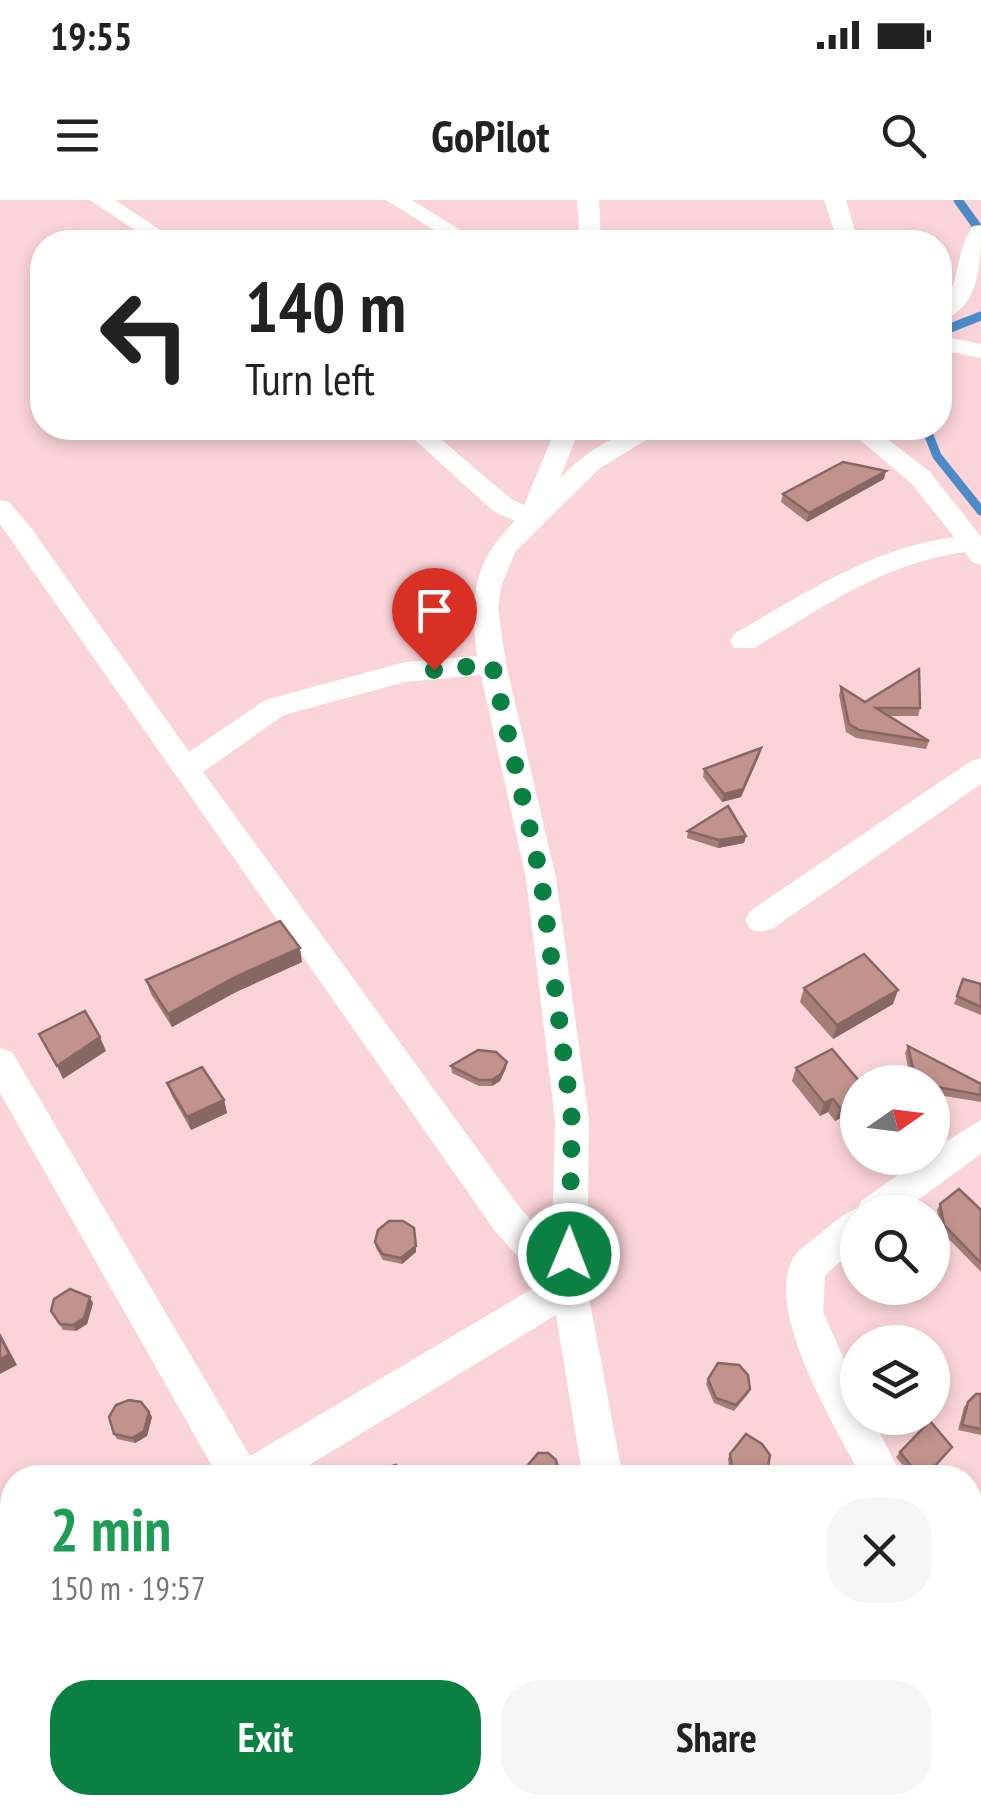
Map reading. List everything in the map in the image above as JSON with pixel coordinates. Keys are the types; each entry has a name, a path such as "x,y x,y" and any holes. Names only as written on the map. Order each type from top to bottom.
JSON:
{"street":[{"path":"101,200 148,230"},
{"path":"396,200 447,230"},
{"path":"588,200 589,230"},
{"path":"835,200 844,230"},
{"path":"952,305 960,300 967,285 972,241 981,231"},
{"path":"952,345 981,351"},
{"path":"428,440 502,505 532,519"},
{"path":"532,519 564,440"},
{"path":"577,440 604,449 626,440"},
{"path":"602,1465 568,1287 570,1102 541,878 492,664 486,608 488,587 503,548 590,462 632,440"},
{"path":"882,440 945,504 976,549"},
{"path":"0,508 24,535 185,769 508,1220 568,1287"},
{"path":"744,641 868,568 918,550 976,549"},
{"path":"185,769 275,707 405,672 492,664"},
{"path":"761,920 981,769"},
{"path":"0,1062 232,1465"},
{"path":"898,1195 981,1135"},
{"path":"840,1239 807,1267 805,1312 829,1377 877,1465"},
{"path":"273,1465 568,1287"}],"building":[{"path":"843,462 886,471 809,513 783,494"},
{"path":"919,669 920,708 876,708 929,741 859,730 849,724 841,687 865,702"},
{"path":"761,748 743,789 724,794 704,769"},
{"path":"728,806 746,836 719,840 688,831"},
{"path":"280,921 300,948 233,978 168,1014 146,980"},
{"path":"864,954 898,990 837,1025 804,988"},
{"path":"963,979 981,984 981,1007 957,996"},
{"path":"85,1011 100,1037 57,1066 39,1034"},
{"path":"908,1046 944,1065 912,1065"},
{"path":"832,1049 846,1065 840,1065 840,1108 833,1099 824,1103 796,1068"},
{"path":"478,1050 496,1052 507,1062 501,1074 492,1080 479,1080 451,1066"},
{"path":"202,1067 224,1100 187,1117 167,1083"},
{"path":"950,1068 981,1084 981,1095 950,1089"},
{"path":"959,1189 981,1210 981,1263 950,1231 950,1196"},
{"path":"389,1221 403,1221 414,1228 416,1246 401,1258 382,1254 375,1242 378,1230"},
{"path":"70,1289 90,1297 84,1318 73,1325 60,1324 51,1311 54,1299"},
{"path":"0,1336 9,1354 0,1360"},
{"path":"718,1363 739,1365 748,1375 750,1389 736,1405 716,1398 708,1379"},
{"path":"981,1394 981,1429 962,1425 968,1402"},
{"path":"129,1400 141,1402 149,1412 144,1431 132,1438 114,1434 109,1417 116,1405"},
{"path":"746,1434 762,1444 770,1455 768,1465 732,1465 730,1454"},
{"path":"916,1435 942,1435 952,1447 936,1465 910,1465 900,1452"},
{"path":"538,1453 548,1453 557,1465 528,1465"}],"waterway":[{"path":"958,200 981,232"},
{"path":"952,327 981,316"},
{"path":"931,440 937,456 981,511"}],"route":[{"path":"434,670 492,664 541,878 572,1120 569,1254"}]}
